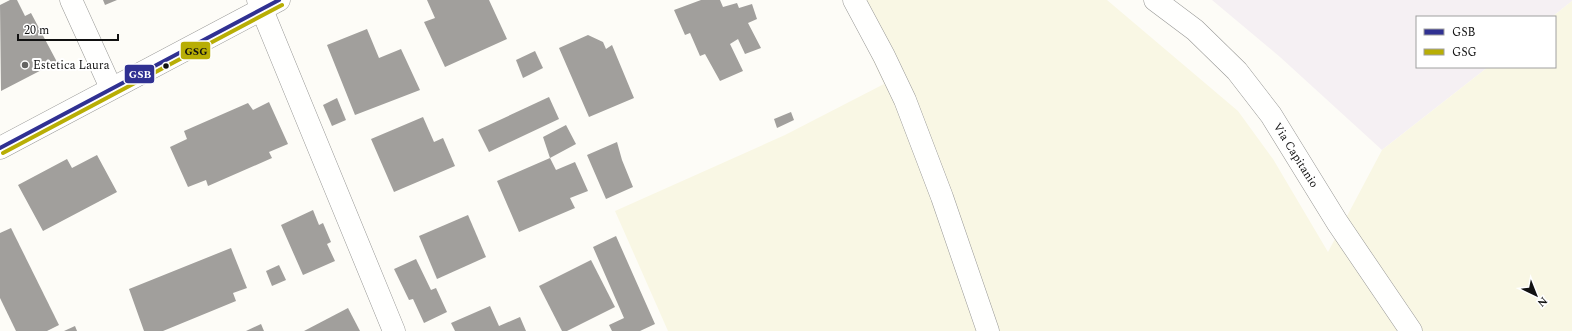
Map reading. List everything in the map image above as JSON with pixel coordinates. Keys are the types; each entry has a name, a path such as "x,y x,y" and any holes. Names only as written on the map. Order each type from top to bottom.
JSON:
{"street":[{"path":"71,0 111,88"},
{"path":"854,0 884,56 905,100 942,197 988,331"},
{"name":"Via Capitanio","path":"1155,0 1195,30 1237,71 1271,115 1338,222 1411,331"},
{"path":"0,148 266,3 394,331"}],"shaded area":[{"path":"845,0 1107,0 1238,111 1273,159 1328,252 1382,150 1487,68 1556,68 1556,16 1553,16 1572,1 1572,331 668,331 615,211 785,135 884,84"},
{"path":"1212,0 1572,0 1553,16 1416,16 1416,68 1487,68 1382,150 1280,57"}],"building":[{"path":"10,0 17,0 25,16 31,13 57,62 1,91 0,5"},
{"path":"103,0 117,0 105,5"},
{"path":"427,0 489,0 507,39 445,67 424,22 435,18"},
{"path":"701,0 720,0 723,7 737,3 739,8 752,4 757,19 748,23 761,48 745,54 738,39 730,44 743,71 720,81 705,54 700,56 690,33 685,35 674,10"},
{"path":"367,29 379,58 401,49 420,90 355,115 327,45"},
{"path":"588,35 603,42 606,49 612,45 634,98 589,117 559,48"},
{"path":"535,51 543,68 523,78 516,60"},
{"path":"549,97 559,119 489,152 478,130"},
{"path":"337,98 346,120 332,126 323,105"},
{"path":"269,102 288,144 269,152 272,158 208,186 206,180 188,187 170,147 187,139 184,131 248,103 253,110"},
{"path":"791,112 794,120 777,128 774,119"},
{"path":"423,117 434,142 443,138 455,166 394,192 371,139"},
{"path":"566,125 576,144 550,158 543,137"},
{"path":"617,142 622,160 633,187 606,199 587,155"},
{"path":"97,155 117,192 43,231 18,185 67,159 72,168"},
{"path":"550,158 556,170 575,162 588,191 570,198 575,208 519,232 497,181"},
{"path":"313,210 319,225 323,223 331,242 327,244 335,261 303,275 281,225"},
{"path":"468,215 486,257 437,279 419,236"},
{"path":"11,228 59,325 47,331 16,331 0,298 0,233"},
{"path":"616,236 655,324 640,331 612,331 609,325 624,318 593,247"},
{"path":"231,248 247,288 233,293 236,301 163,331 144,331 129,289"},
{"path":"416,259 431,290 436,288 447,312 424,323 413,299 409,300 394,269"},
{"path":"591,260 615,307 567,331 562,331 539,286"},
{"path":"279,265 286,280 272,286 266,271"},
{"path":"490,306 499,326 520,317 526,331 455,331 451,323"},
{"path":"348,308 360,331 304,331"},
{"path":"261,324 264,331 246,331"},
{"path":"75,326 77,331 64,331"}],"transit line":[{"name":"GSB","path":"0,148 279,0"},
{"name":"GSG","path":"3,153 282,5"}],"place":[{"name":"Estetica Laura","path":"25,65"}]}
